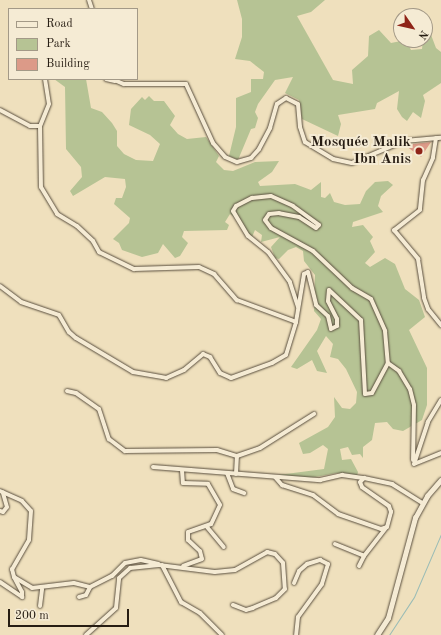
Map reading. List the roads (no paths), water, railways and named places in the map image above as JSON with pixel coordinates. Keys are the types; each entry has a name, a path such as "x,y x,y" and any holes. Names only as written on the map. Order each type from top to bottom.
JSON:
{"street":[{"path":"45,80 49,104 40,126 41,187 46,199 57,214 77,226 93,241 99,252 142,271 199,267 214,274 238,300 296,322"},
{"path":"114,80 124,84 186,84 212,143 225,157 237,162 252,158 259,149 270,128 277,104 286,98 298,104 300,127 305,142 333,159 352,163 404,141 441,138"},
{"path":"0,110 30,126 40,126"},
{"path":"436,138 433,158 423,180 420,210 394,230 418,259 424,298 428,309 441,325"},
{"path":"0,286 21,302 59,315 69,332 76,338 133,372 154,378 170,377 203,354 210,357 220,373 231,378 272,364 286,355 296,322 304,274 308,272 316,305 328,316 331,329 337,326 337,319 328,301 329,290 358,314 361,320 365,394 372,392 388,363 385,331 370,299 352,288 313,251 271,228 265,220 269,214 279,213 299,217 316,228 319,225 293,206 271,196 252,198 236,206 232,211 248,236 268,252 290,282 298,307"},
{"path":"388,363 400,371 410,389 414,405 414,464 418,465 441,453"},
{"path":"68,391 76,393 99,409 109,439 125,451 217,450 237,456 260,448 314,414"},
{"path":"413,460 441,400"},
{"path":"236,474 237,456"},
{"path":"153,467 320,480 342,475 392,484 423,503"},
{"path":"182,470 183,483 208,484 219,499 218,514 207,526 188,532 188,540 200,551 202,559 183,566"},
{"path":"227,473 232,489 244,493"},
{"path":"275,477 282,485 313,495 338,514 386,528"},
{"path":"359,566 364,556 386,528 391,516 389,506 362,487 360,482 364,478"},
{"path":"377,635 388,618 415,518 423,503 441,480"},
{"path":"0,511 4,512 7,507 1,492"},
{"path":"0,582 22,598 22,592 14,577 12,569 29,540 32,516 22,502 1,492"},
{"path":"207,526 224,547"},
{"path":"335,544 364,556"},
{"path":"79,598 86,596 90,587 112,576 125,563 141,560 161,565 183,566 215,572 235,570 268,552 275,554 283,563 285,589 276,598 253,608 246,610 233,605"},
{"path":"294,583 299,571 307,564 320,560 328,564 322,584 298,617 296,635"},
{"path":"86,635 116,608 117,586 124,571 161,565"},
{"path":"161,565 181,602 200,613 222,635"},
{"path":"14,577 32,588 42,589 74,583 90,587"},
{"path":"40,606 42,589"}],"waterway":[{"path":"389,635 414,597 441,534"}],"place":[{"name":"Mosquée Malik Ibn Anis","path":"419,151"}]}
